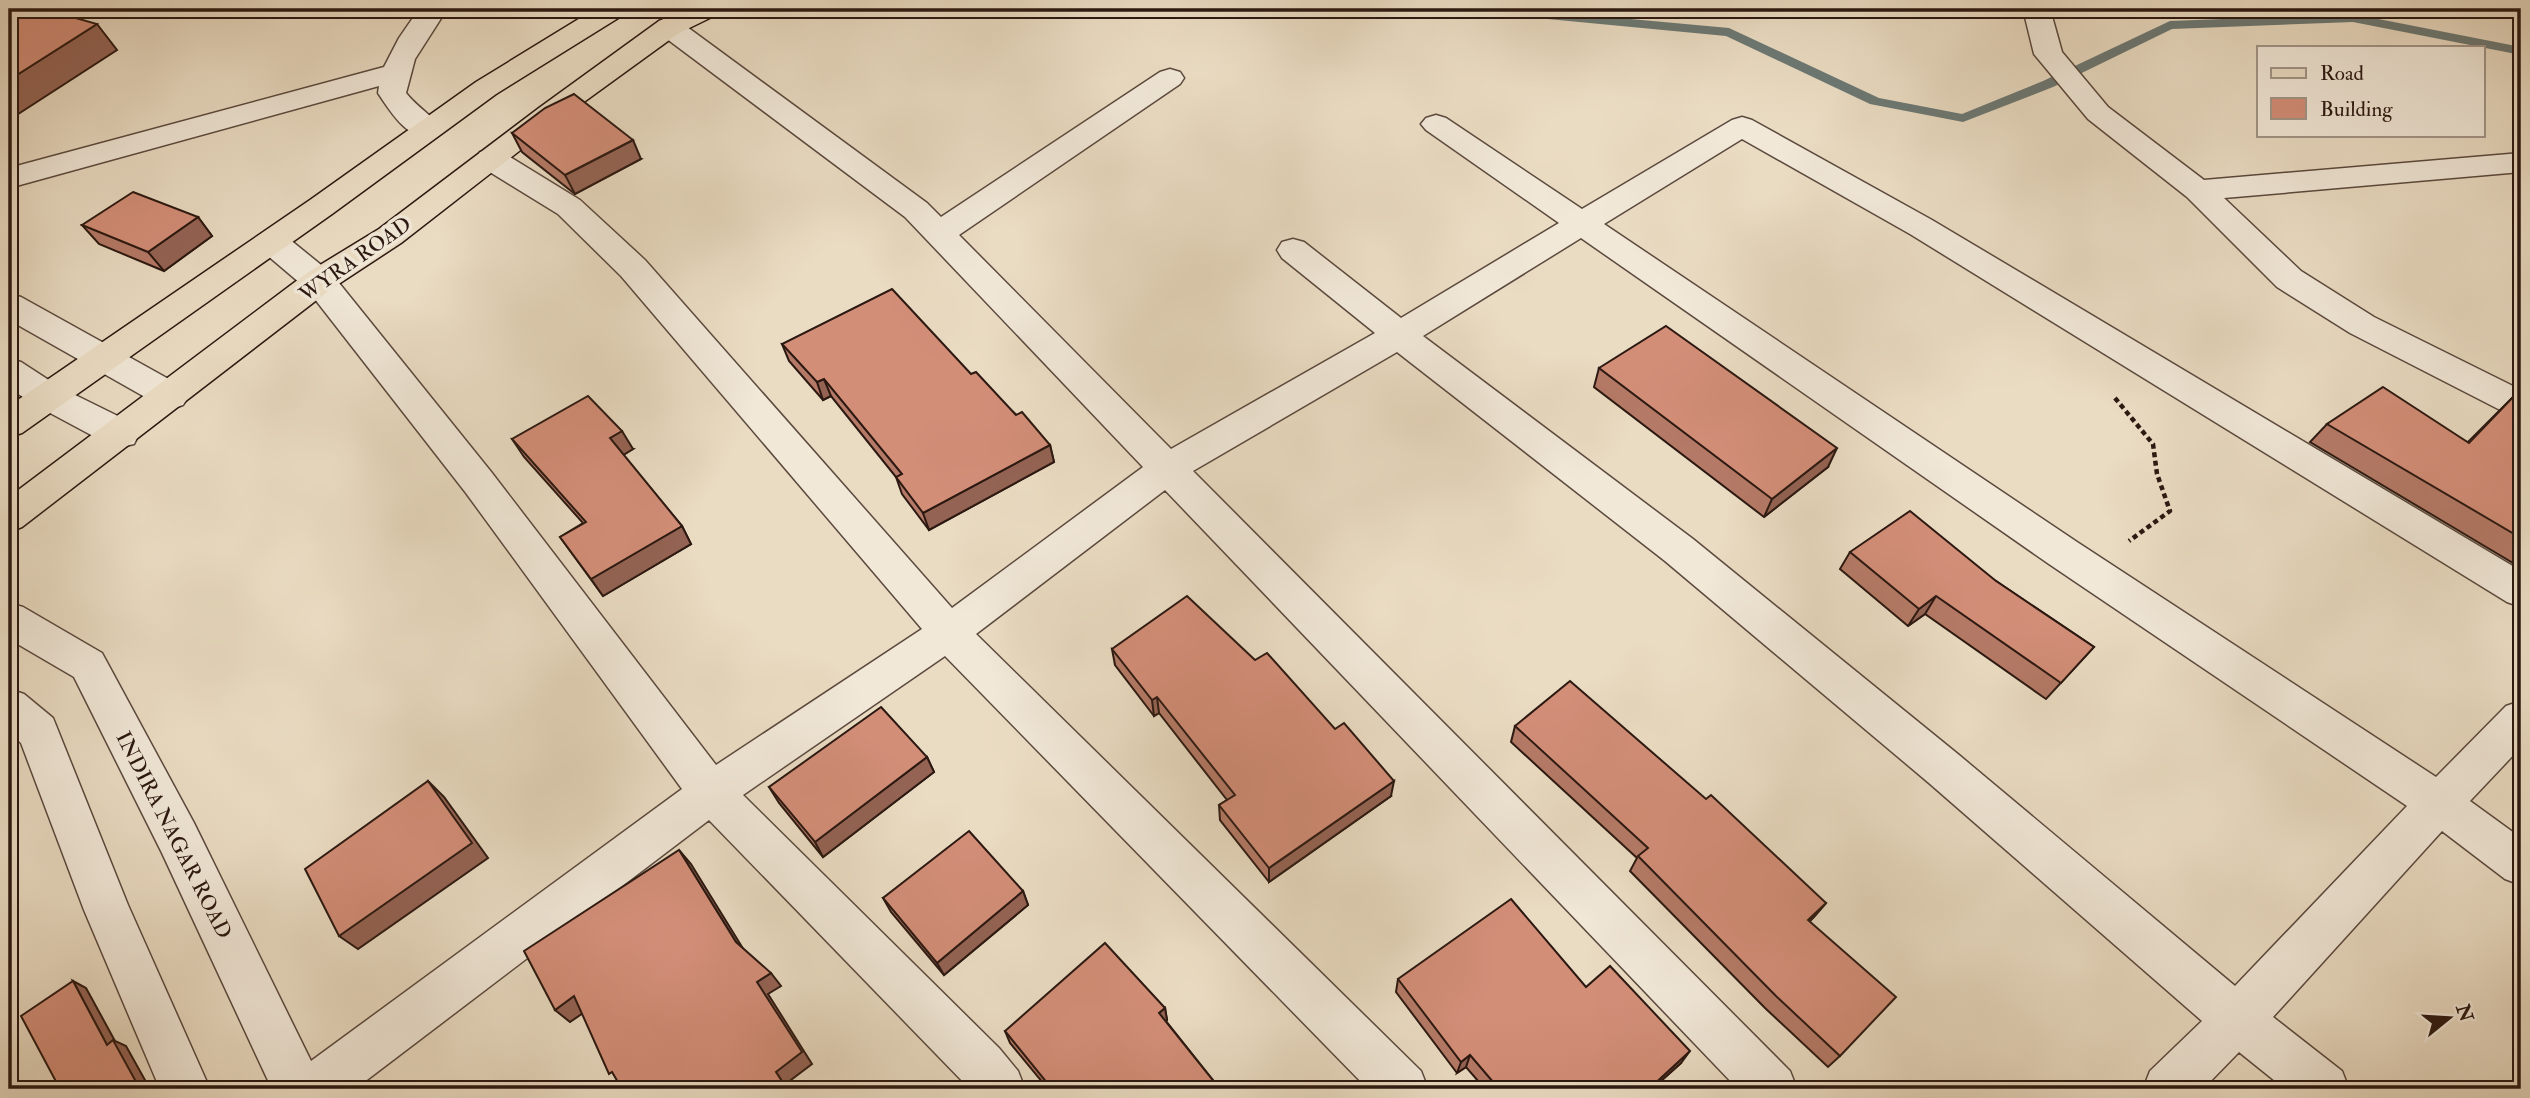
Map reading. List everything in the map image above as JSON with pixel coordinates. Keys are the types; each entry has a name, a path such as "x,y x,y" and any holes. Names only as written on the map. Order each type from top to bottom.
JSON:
{"main road":[{"path":"9,424 272,242 486,88 613,9"},
{"name":"WYRA ROAD","path":"9,517 319,281 390,236 669,27 706,9"}],"street":[{"path":"428,130 406,112 392,93 394,73 410,41 433,9"},
{"path":"2037,9 2048,54 2098,113 2198,190 2289,279 2362,325 2521,405"},
{"path":"669,27 916,210 1772,1089"},
{"path":"9,178 394,73"},
{"path":"939,233 1170,78"},
{"path":"1436,124 2063,553 2437,802 2521,864"},
{"path":"314,1089 711,793 949,632 1168,468 1399,335 1742,126 1921,228 2521,591"},
{"path":"491,159 569,207 633,268 979,667 1403,1089"},
{"path":"2198,190 2521,162"},
{"path":"272,242 319,281 479,483 711,793 982,1065 1000,1089"},
{"path":"1293,250 1679,551 1944,769 2238,1020 2324,1089"},
{"path":"9,305 171,396"},
{"path":"9,372 49,397 121,434"},
{"name":"INDIRA NAGAR ROAD","path":"9,619 88,665 178,838 298,1089"},
{"path":"9,707 38,731 107,910 185,1089"},
{"path":"2168,1089 2238,1020 2437,802 2521,719"}],"path":[{"path":"2063,553 2124,545 2170,510 2157,474 2154,444 2111,391"}],"building":[{"path":"9,9 44,9 97,24 9,80"},
{"path":"574,94 633,140 565,175 512,133 545,108"},
{"path":"133,192 198,217 148,252 82,225"},
{"path":"892,289 971,374 976,372 1016,415 1022,412 1050,445 923,513 896,477 902,474 824,379 817,382 782,344"},
{"path":"1666,326 1837,448 1772,499 1599,368"},
{"path":"2383,387 2469,443 2517,393 2521,395 2521,538 2327,424"},
{"path":"588,396 622,431 610,438 682,526 591,579 560,537 586,522 512,439"},
{"path":"1910,511 1996,581 2094,647 2061,683 1936,596 1919,609 1850,552"},
{"path":"1187,596 1255,660 1267,653 1335,729 1344,723 1394,781 1269,868 1219,805 1235,795 1157,697 1152,700 1112,649"},
{"path":"1570,681 1706,799 1711,795 1826,903 1808,920 1896,997 1840,1056 1776,996 1638,856 1648,848 1515,726"},
{"path":"881,707 927,757 815,842 769,787"},
{"path":"428,781 472,843 339,936 305,869"},
{"path":"969,831 1023,891 937,963 883,898"},
{"path":"679,850 736,942 771,973 757,982 802,1052 776,1072 787,1089 622,1089 612,1072 609,1074 574,996 555,1010 524,951"},
{"path":"1511,899 1586,987 1610,966 1690,1051 1649,1089 1499,1089 1470,1055 1461,1062 1398,979"},
{"path":"1105,943 1165,1008 1159,1013 1220,1089 1052,1089 1005,1031"},
{"path":"73,981 107,1045 113,1040 140,1089 60,1089 21,1016"}],"waterway":[{"path":"1485,9 1729,32 1875,101 1963,118 2048,84 2170,25 2353,18 2521,51"}]}
